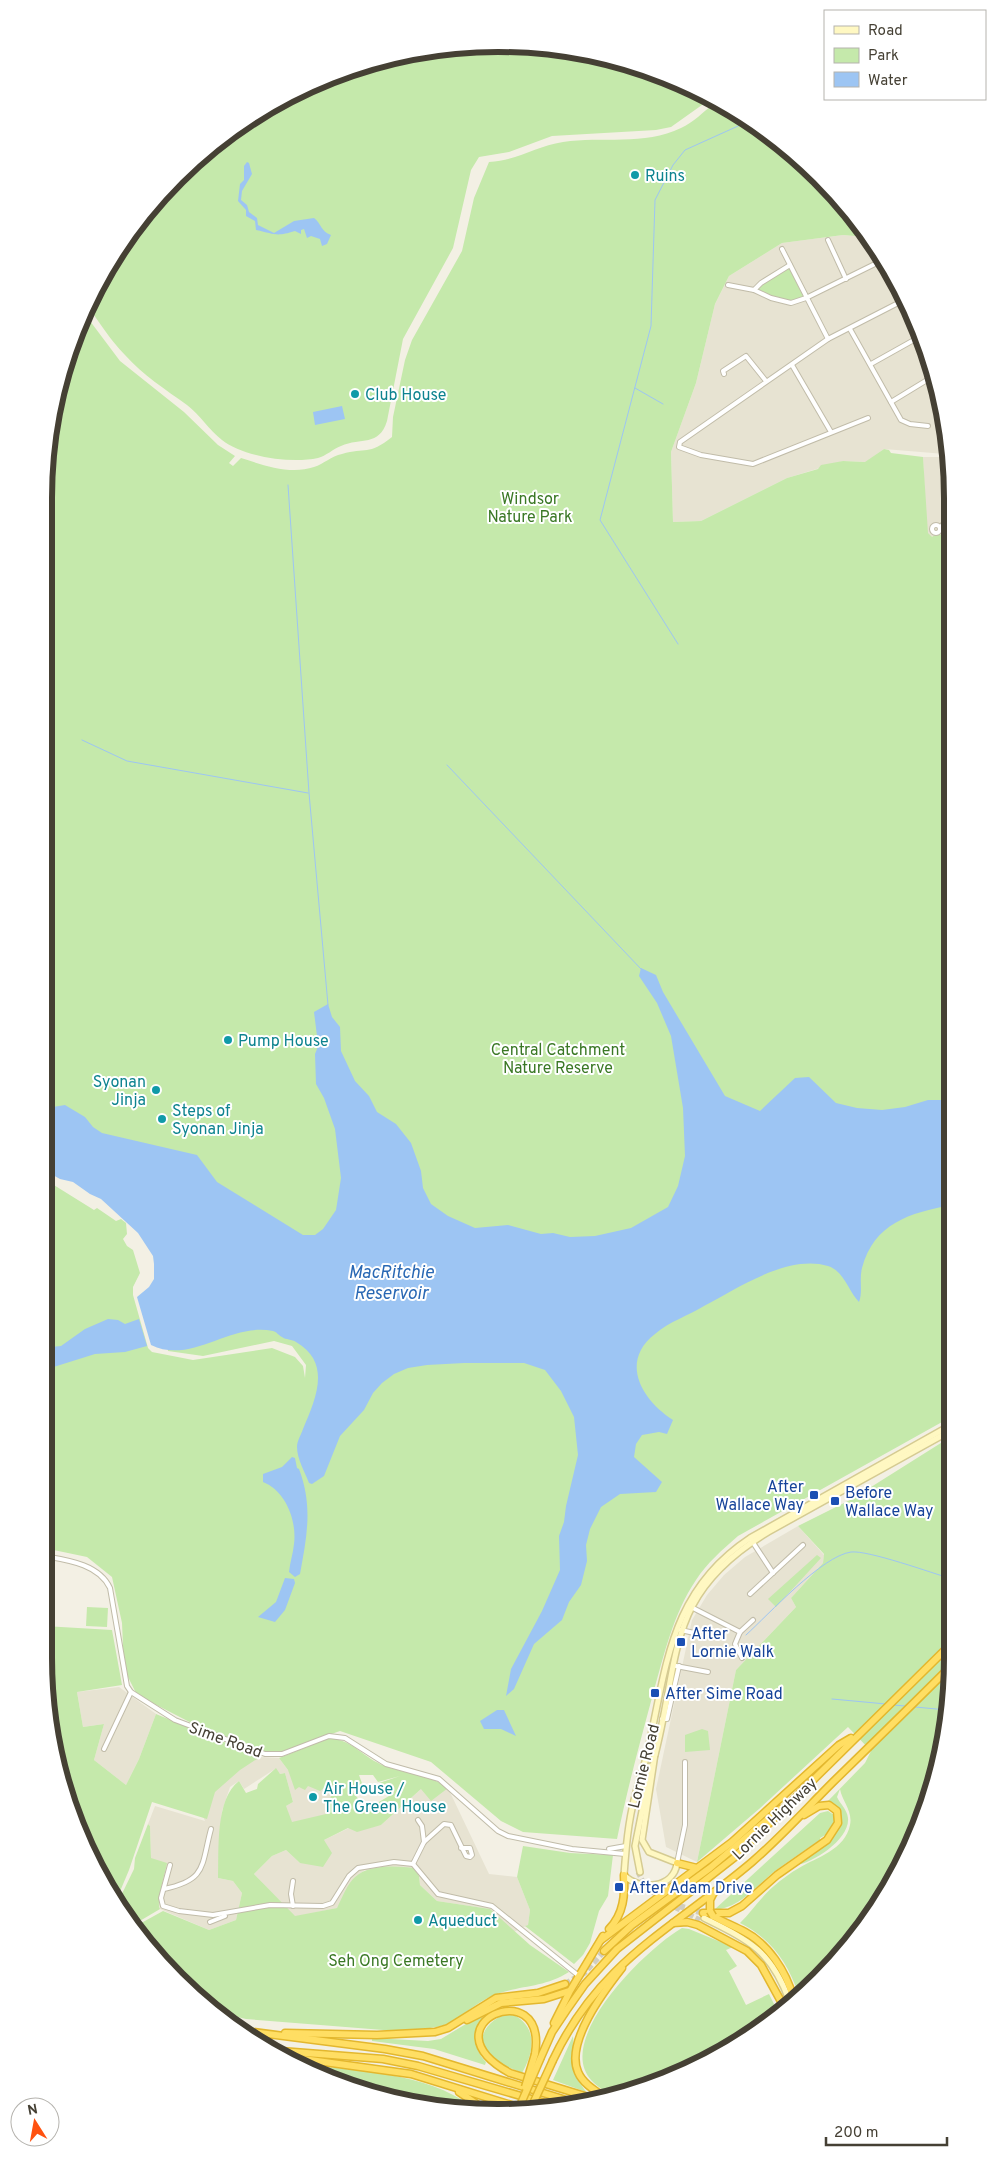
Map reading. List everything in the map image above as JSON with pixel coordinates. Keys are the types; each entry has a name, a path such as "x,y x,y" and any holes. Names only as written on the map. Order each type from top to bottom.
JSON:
{"highway":[{"name":"Lornie Highway","path":"552,2032 586,1984 617,1949 735,1857 944,1650"},
{"name":"Lornie Highway","path":"627,1959 751,1862 944,1673"},
{"path":"601,1940 766,1814 839,1745 858,1734"},
{"path":"604,1951 632,1925 710,1868 796,1798"},
{"path":"706,1916 729,1912 742,1906 777,1875 826,1840 836,1829 839,1819 834,1808 822,1805 792,1823"},
{"path":"680,1864 697,1868"},
{"path":"680,1864 685,1875 683,1879"},
{"path":"521,2104 538,2056 552,2032 558,2014 601,1940 620,1913 624,1891 624,1875"},
{"path":"706,1916 710,1900 715,1891"},
{"path":"706,1916 746,1932 764,1946 776,1962 792,1994"},
{"path":"672,1923 689,1922 747,1951 761,1965 781,2002"},
{"path":"533,2103 553,2060 579,2013 601,1985 627,1959"},
{"path":"599,2092 582,2079 577,2068 576,2053 592,2010 627,1959"},
{"path":"448,2028 496,1998 538,1993 565,1984"},
{"path":"276,2036 286,2033 399,2035 435,2032 461,2024 493,2005 544,1999 570,1991"},
{"path":"538,2056 532,2023 526,2016 508,2010 499,2011 487,2018 479,2036 480,2047 486,2057 510,2073 585,2096"},
{"path":"256,2033 385,2048 423,2056 564,2100"},
{"path":"287,2051 384,2059 418,2066 543,2102"},
{"path":"300,2058 396,2071 440,2082 510,2104"},
{"path":"440,2082 477,2104"}],"street":[{"path":"828,240 846,278"},
{"path":"782,249 828,339"},
{"path":"728,285 754,290 785,302 806,298 876,263"},
{"path":"754,290 761,283 790,265"},
{"path":"868,418 753,464 701,455 679,447 680,442 828,339 899,303"},
{"path":"850,329 891,402 905,422 928,426"},
{"path":"871,364 914,340"},
{"path":"724,374 723,371 746,356 766,381"},
{"path":"792,365 831,432"},
{"path":"891,402 927,380"},
{"path":"940,528 944,523"},
{"name":"Lornie Road","path":"624,1875 626,1846 634,1797 645,1765 672,1649 690,1606 707,1576 724,1557 751,1540 944,1430"},
{"name":"Lornie Road","path":"901,1455 944,1434"},
{"path":"751,1540 773,1573"},
{"path":"750,1594 803,1545"},
{"path":"52,1558 90,1568 102,1574 110,1588 126,1686 131,1692 104,1749"},
{"path":"690,1606 740,1632"},
{"path":"742,1658 734,1647 740,1632 753,1620"},
{"path":"679,1629 694,1633"},
{"name":"Lornie Road","path":"655,1754 672,1665 672,1649"},
{"path":"672,1665 708,1672"},
{"name":"Lornie Road","path":"662,1719 668,1719 679,1666"},
{"path":"670,1674 675,1680"},
{"name":"Sime Road","path":"131,1692 175,1720 265,1754 282,1754 329,1736 345,1738 386,1764 439,1779 498,1831 508,1836 567,1847 625,1854"},
{"path":"655,1716 662,1719"},
{"path":"645,1765 632,1848 639,1872 635,1855 636,1836 655,1754"},
{"path":"655,1754 642,1840 649,1852 680,1864"},
{"path":"624,1875 636,1883 647,1886 658,1885 672,1874 680,1864 684,1825 685,1762"},
{"path":"418,1820 422,1826 424,1842"},
{"path":"413,1864 424,1842 440,1826 447,1824 453,1828 461,1848"},
{"path":"164,1889 180,1886 196,1878 202,1868 211,1828"},
{"name":"Sime Road","path":"567,1847 610,1849 626,1846"},
{"path":"666,1859 672,1868 672,1874"},
{"path":"170,1865 161,1898 163,1906 198,1914 231,1913 270,1905 314,1907 329,1905 338,1896 349,1876 363,1866 394,1862 413,1864 438,1894 492,1906 580,1976"},
{"path":"293,1881 291,1894 293,1906"},
{"path":"210,1922 231,1913"},
{"path":"706,1916 746,1942 762,1955 786,1998"}],"shaded area":[{"path":"843,235 858,236 884,275 910,328 920,355 935,411 941,454 884,449 866,462 843,461 787,478 701,521 673,522 671,452 696,383 715,304 729,276 782,243"},
{"path":"923,457 942,457 944,535 936,534 927,541"},
{"path":"798,1526 824,1555 823,1563 791,1598 796,1607 736,1670 697,1862 666,1847 656,1789 692,1620 707,1595 724,1575 745,1557"},
{"path":"119,1687 156,1714 139,1759 126,1785 94,1760 104,1724 83,1727 77,1692"},
{"path":"200,1732 260,1757 279,1758 288,1770 322,1775 367,1809 283,1827 286,1806 293,1802 285,1773 280,1774 275,1769 244,1789 239,1781 230,1787 222,1811 218,1878 233,1881 242,1893 236,1920 209,1930 160,1909 158,1899 163,1888 151,1858 150,1826 148,1824 155,1806 205,1821 194,1795"},
{"path":"448,1788 489,1874 517,1877 530,1910 528,1925 514,1932 489,1909 437,1901 420,1885 419,1876 365,1870 355,1877 337,1908 295,1917 254,1874 272,1856 286,1850 300,1863 324,1840 349,1828 381,1825 421,1789"}],"green space":[{"path":"498,52 527,53 585,61 613,68 668,86 705,103 671,127 656,130 552,136 509,152 479,157 471,170 453,248 403,339 387,421 384,429 374,438 348,443 321,457 307,460 268,458 242,451 217,436 196,413 139,369 115,344 93,313 112,275 128,250 163,204 204,163 250,128 301,98 328,86 383,68 440,56"},
{"name":"Central Catchment Nature Reserve","path":"711,106 746,128 792,163 813,183 833,204 858,236 843,235 782,243 729,276 715,304 696,383 671,452 673,522 701,521 787,478 818,469 821,465 843,461 865,462 884,449 889,450 891,453 923,457 928,533 932,537 936,534 944,535 944,1421 738,1536 705,1568 688,1593 670,1635 639,1748 617,1839 523,1832 501,1821 431,1762 340,1731 272,1755 209,1732 137,1695 124,1669 122,1623 112,1577 87,1557 52,1550 52,1184 94,1210 97,1208 116,1221 121,1219 126,1223 127,1234 123,1239 127,1246 133,1250 140,1273 133,1287 133,1295 148,1348 152,1352 193,1360 272,1348 295,1357 303,1366 305,1378 306,1365 292,1346 274,1341 203,1356 168,1351 161,1279 153,1247 100,1191 52,1170 53,469 61,411 76,355 89,320 120,361 184,412 218,445 235,456 229,463 233,466 241,458 286,470 305,469 318,466 338,455 377,447 392,437 393,417 405,360 412,340 462,251 474,198 489,162 509,159 563,142 652,137 667,134 690,123"},
{"path":"790,265 806,298 785,302 754,290"},
{"path":"944,1441 944,1659 940,1717 935,1746 920,1802 898,1856 884,1882 851,1930 833,1953 797,1989 789,1971 776,1952 760,1935 740,1923 780,1881 829,1852 842,1841 847,1834 851,1820 840,1789 837,1797 848,1818 843,1834 837,1842 820,1855 812,1860 796,1865 825,1846 824,1844 838,1830 841,1822 840,1812 826,1803 865,1763 871,1751 848,1727 759,1809 697,1862 736,1670 796,1607 791,1598 823,1563 824,1554 798,1526 852,1499"},
{"path":"817,1555 821,1558 776,1607 768,1599"},
{"path":"87,1607 108,1608 107,1627 86,1626"},
{"path":"52,1626 112,1630 122,1685 77,1692 83,1727 104,1724 94,1760 126,1785 139,1759 156,1714 260,1757 240,1770 215,1792 207,1819 152,1802 119,1893 98,1856 76,1802 61,1746 56,1717 53,1688"},
{"path":"702,1729 708,1731 710,1750 685,1752 685,1735"},
{"name":"Seh Ong Cemetery","path":"330,1738 353,1746 377,1763 425,1777 448,1788 431,1801 421,1789 381,1825 357,1832 348,1828 324,1840 332,1853 323,1867 300,1863 286,1850 272,1856 254,1874 295,1916 337,1908 352,1880 368,1870 392,1867 414,1868 419,1876 420,1885 437,1901 490,1909 530,1945 569,1972 543,1983 509,1990 493,1996 447,2024 425,2029 396,2031 246,2019 232,2016 204,1994 183,1974 163,1953 140,1924 163,1911 209,1930 236,1920 242,1893 233,1881 218,1878 222,1812 231,1789 239,1781 246,1793 257,1789 258,1784 276,1768 280,1774 285,1773 293,1802 286,1806 292,1822 326,1814 325,1807 332,1795 331,1790 324,1788 320,1791 308,1786 305,1790 299,1787 295,1790 288,1770 279,1758","holes":["359,1775 373,1775 378,1782 400,1776 379,1783 389,1796 367,1809 350,1789 363,1786"]},
{"path":"828,1811 834,1815 834,1824 827,1834 775,1871 740,1901 714,1910 820,1813"},
{"path":"148,1824 150,1826 151,1858 167,1863 160,1894 160,1909 139,1922 121,1896 134,1869 135,1858"},
{"path":"523,1846 570,1853 613,1855 608,1896 599,1911 590,1943 583,1955 574,1964 525,1926 528,1925 530,1910 517,1877"},
{"path":"682,1928 689,1929 733,1947 726,1950 737,1966 729,1971 746,2005 769,1994 775,2007 746,2029 695,2059 641,2081 605,2091 592,2081 583,2063 584,2042 594,2020 609,1996 648,1954"},
{"path":"510,2013 526,2024 530,2031 530,2056 522,2073 505,2066 490,2056 482,2042 486,2029 490,2024 503,2015"},
{"path":"479,2016 483,2018 478,2029 477,2046 486,2062 485,2065 434,2049 372,2041 372,2038 428,2041 441,2039"},
{"path":"573,2036 576,2077 586,2092 553,2080"},
{"path":"316,2066 390,2075 433,2086 454,2095 468,2104 411,2096 383,2089 355,2081"}],"water":[{"path":"247,162 252,174 242,191 241,200 247,205 249,212 257,218 258,225 274,233 294,221 314,218 325,232 331,235 327,244 322,246 320,239 311,236 307,238 304,229 301,230 301,234 295,231 276,234 256,230 255,221 246,216 246,210 238,201 240,184 244,180 244,166"},
{"path":"342,406 345,419 315,425 313,412"},
{"name":"MacRitchie Reservoir","path":"641,968 656,975 663,992 725,1096 760,1111 795,1078 809,1077 836,1103 857,1108 882,1110 905,1107 928,1100 944,1099 944,1207 908,1217 885,1230 875,1240 862,1268 859,1302 842,1277 834,1269 828,1266 813,1264 797,1265 780,1269 748,1282 667,1326 644,1345 638,1356 639,1380 652,1402 673,1420 667,1434 659,1432 642,1435 636,1444 634,1457 662,1482 656,1492 620,1494 601,1507 590,1529 586,1545 587,1561 581,1585 569,1602 562,1620 534,1644 514,1689 506,1696 511,1669 542,1611 560,1570 559,1536 564,1522 578,1455 574,1417 561,1391 545,1370 524,1363 464,1363 427,1365 408,1368 394,1374 373,1393 364,1410 340,1436 324,1476 312,1484 309,1483 297,1452 297,1447 316,1393 318,1382 314,1360 307,1350 296,1342 284,1338 273,1331 257,1330 242,1332 181,1350 166,1350 151,1345 137,1297 149,1287 154,1279 153,1256 138,1233 101,1199 73,1182 60,1179 52,1174 52,1107 65,1105 85,1117 93,1127 102,1133 197,1155 217,1182 303,1235 315,1235 323,1229 336,1210 341,1178 335,1129 324,1098 316,1084 315,1054 317,1036 314,1012 328,1004 332,1017 340,1027 341,1051 355,1081 369,1096 377,1112 396,1124 411,1143 421,1171 423,1188 431,1204 448,1216 475,1228 508,1225 541,1234 553,1233 570,1237 595,1236 631,1228 668,1207 678,1186 685,1156 683,1108 671,1036 657,1003 639,976"},
{"path":"108,1319 118,1320 125,1324 139,1319 147,1346 125,1352 95,1354 52,1367 52,1347 61,1346 85,1329"},
{"path":"292,1457 295,1458 297,1468 299,1469 307,1508 303,1560 300,1574 295,1577 289,1572 294,1548 292,1517 278,1492 263,1482 263,1474 282,1467"},
{"path":"285,1578 294,1579 295,1583 285,1610 275,1622 258,1617 276,1602"},
{"path":"497,1710 504,1710 516,1736 501,1729 484,1729 480,1721"}],"waterway":[{"path":"678,644 600,520 651,326 655,200 673,165 685,150 741,125"},
{"path":"635,388 663,404"},
{"path":"288,485 309,793 328,1005"},
{"path":"82,740 127,761 308,793"},
{"path":"447,765 641,969"},
{"path":"746,1635 811,1574 839,1556 851,1552 885,1558 944,1576"},
{"path":"832,1699 886,1704"},
{"path":"892,1705 906,1706"},
{"path":"915,1707 941,1709"}],"tunnel":[{"path":"638,1872 649,1889 657,1896 702,1921"},
{"path":"679,1906 703,1913"},
{"path":"565,1984 584,1973 604,1951"}],"place":[{"name":"Ruins","path":"635,175"},
{"name":"Club House","path":"355,394"},
{"name":"Pump House","path":"228,1040"},
{"name":"Syonan Jinja","path":"156,1090"},
{"name":"Steps of Syonan Jinja","path":"162,1119"},
{"name":"After Wallace Way","path":"814,1495"},
{"name":"Before Wallace Way","path":"835,1501"},
{"name":"After Lornie Walk","path":"681,1642"},
{"name":"After Sime Road","path":"655,1693"},
{"name":"Air House / The Green House","path":"313,1797"},
{"name":"After Adam Drive","path":"619,1887"},
{"name":"Aqueduct","path":"418,1920"}],"park label":[{"name":"Windsor Nature Park","path":"530,507"}]}
